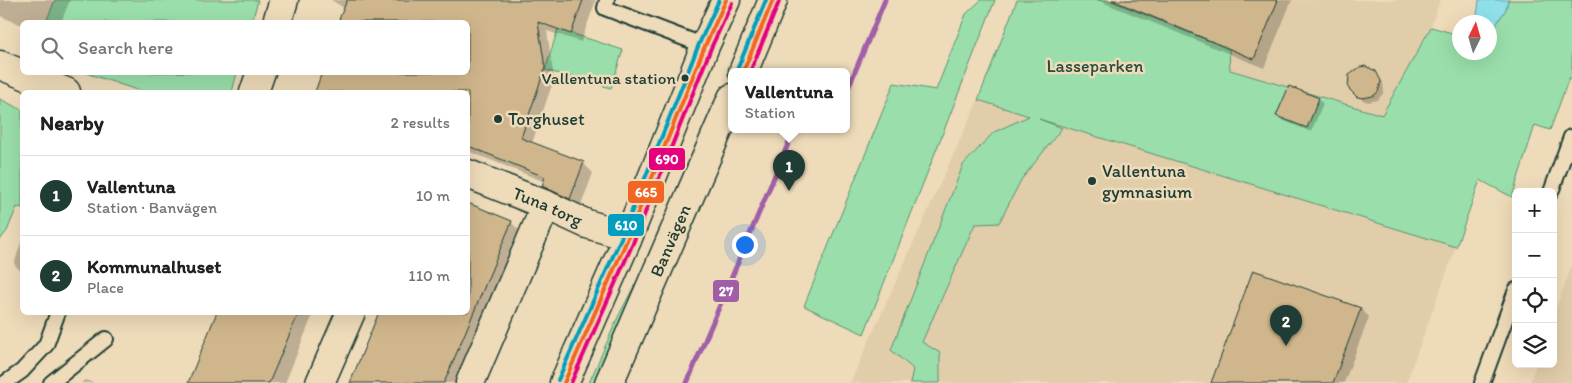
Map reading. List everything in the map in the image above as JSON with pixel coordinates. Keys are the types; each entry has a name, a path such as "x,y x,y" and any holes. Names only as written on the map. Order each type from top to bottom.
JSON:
{"street":[{"path":"278,20 284,0"},
{"path":"564,383 627,240 705,46 726,0"},
{"path":"745,68 773,0"},
{"path":"0,65 20,73"},
{"path":"24,75 61,90"},
{"name":"Banvägen","path":"609,383 728,107"},
{"name":"Tuna torg","path":"470,175 520,196 546,204 587,224 614,232 627,240"},
{"path":"470,383 546,204"},
{"path":"320,383 350,315"}],"lane":[{"path":"608,0 604,8 705,46"},
{"path":"1552,188 1571,137"},
{"path":"1482,383 1512,301"},
{"path":"5,383 22,371 46,345 57,315"},
{"path":"51,383 106,339"}],"shaded area":[{"path":"1109,0 1440,0 1431,27 1382,115 1230,70 1229,49"},
{"name":"Vallentuna gymnasium","path":"978,100 1456,247 1406,383 850,383"},
{"path":"1572,265 1572,383 1530,383 1535,368 1557,368 1557,306"}],"green space":[{"path":"55,0 258,0 253,20 47,20"},
{"path":"981,0 995,0 864,334 804,306 894,83 936,90 966,14"},
{"name":"Lasseparken","path":"1017,0 1109,0 1229,49 1230,70 1382,115 1431,27 1452,33 1452,60 1497,60 1497,23 1506,9 1508,0 1572,0 1572,78 1569,78 1550,130 1535,125 1515,188 1512,188 1512,197 1480,180 1456,247 1039,119 1062,128 1021,180 999,223 975,224 922,342 940,353 940,383 910,383 913,369 891,350 963,165 994,132 1029,116 978,100"},
{"path":"558,29 623,50 611,88 545,70"},
{"path":"92,75 236,75 232,90 137,90"},
{"path":"0,99 20,109 20,208 17,207 7,231 0,240"},
{"path":"645,265 649,271 599,383 589,383 618,317"}],"water":[{"path":"1479,0 1508,0 1506,9 1497,23 1497,15 1477,15"}],"building":[{"path":"347,0 583,0 571,34 538,22 545,68 521,138 584,162 570,199 542,186 545,177 470,147 470,90 316,90 321,75 470,75 470,20 339,20"},
{"path":"1112,0 1278,0 1254,59"},
{"path":"1365,66 1376,71 1381,81 1378,92 1373,96 1363,98 1357,97 1348,88 1349,75 1360,67"},
{"path":"1289,86 1319,98 1307,128 1276,116"},
{"path":"470,204 512,221 444,383 350,383 378,315 470,315"},
{"path":"1253,270 1361,308 1333,383 1211,383"},
{"path":"216,315 298,315 269,383 188,383"}],"transit line":[{"name":"610","path":"558,380 621,238 699,44 719,0"},
{"name":"665","path":"564,383 627,240 705,46 726,0"},
{"name":"610","path":"738,68 766,0"},
{"name":"665","path":"745,68 773,0"},
{"name":"27","path":"850,83 885,0"},
{"name":"690","path":"752,68 779,2"},
{"name":"690","path":"571,383 633,243 711,48 732,3"},
{"name":"27","path":"687,383 793,133"}],"place":[{"name":"Vallentuna station","path":"685,78"},
{"name":"Torghuset","path":"498,119"},
{"name":"Vallentuna gymnasium","path":"1092,181"},
{"name":"Vallentuna","path":"789,191"},
{"name":"Kommunalhuset","path":"1286,346"}]}
